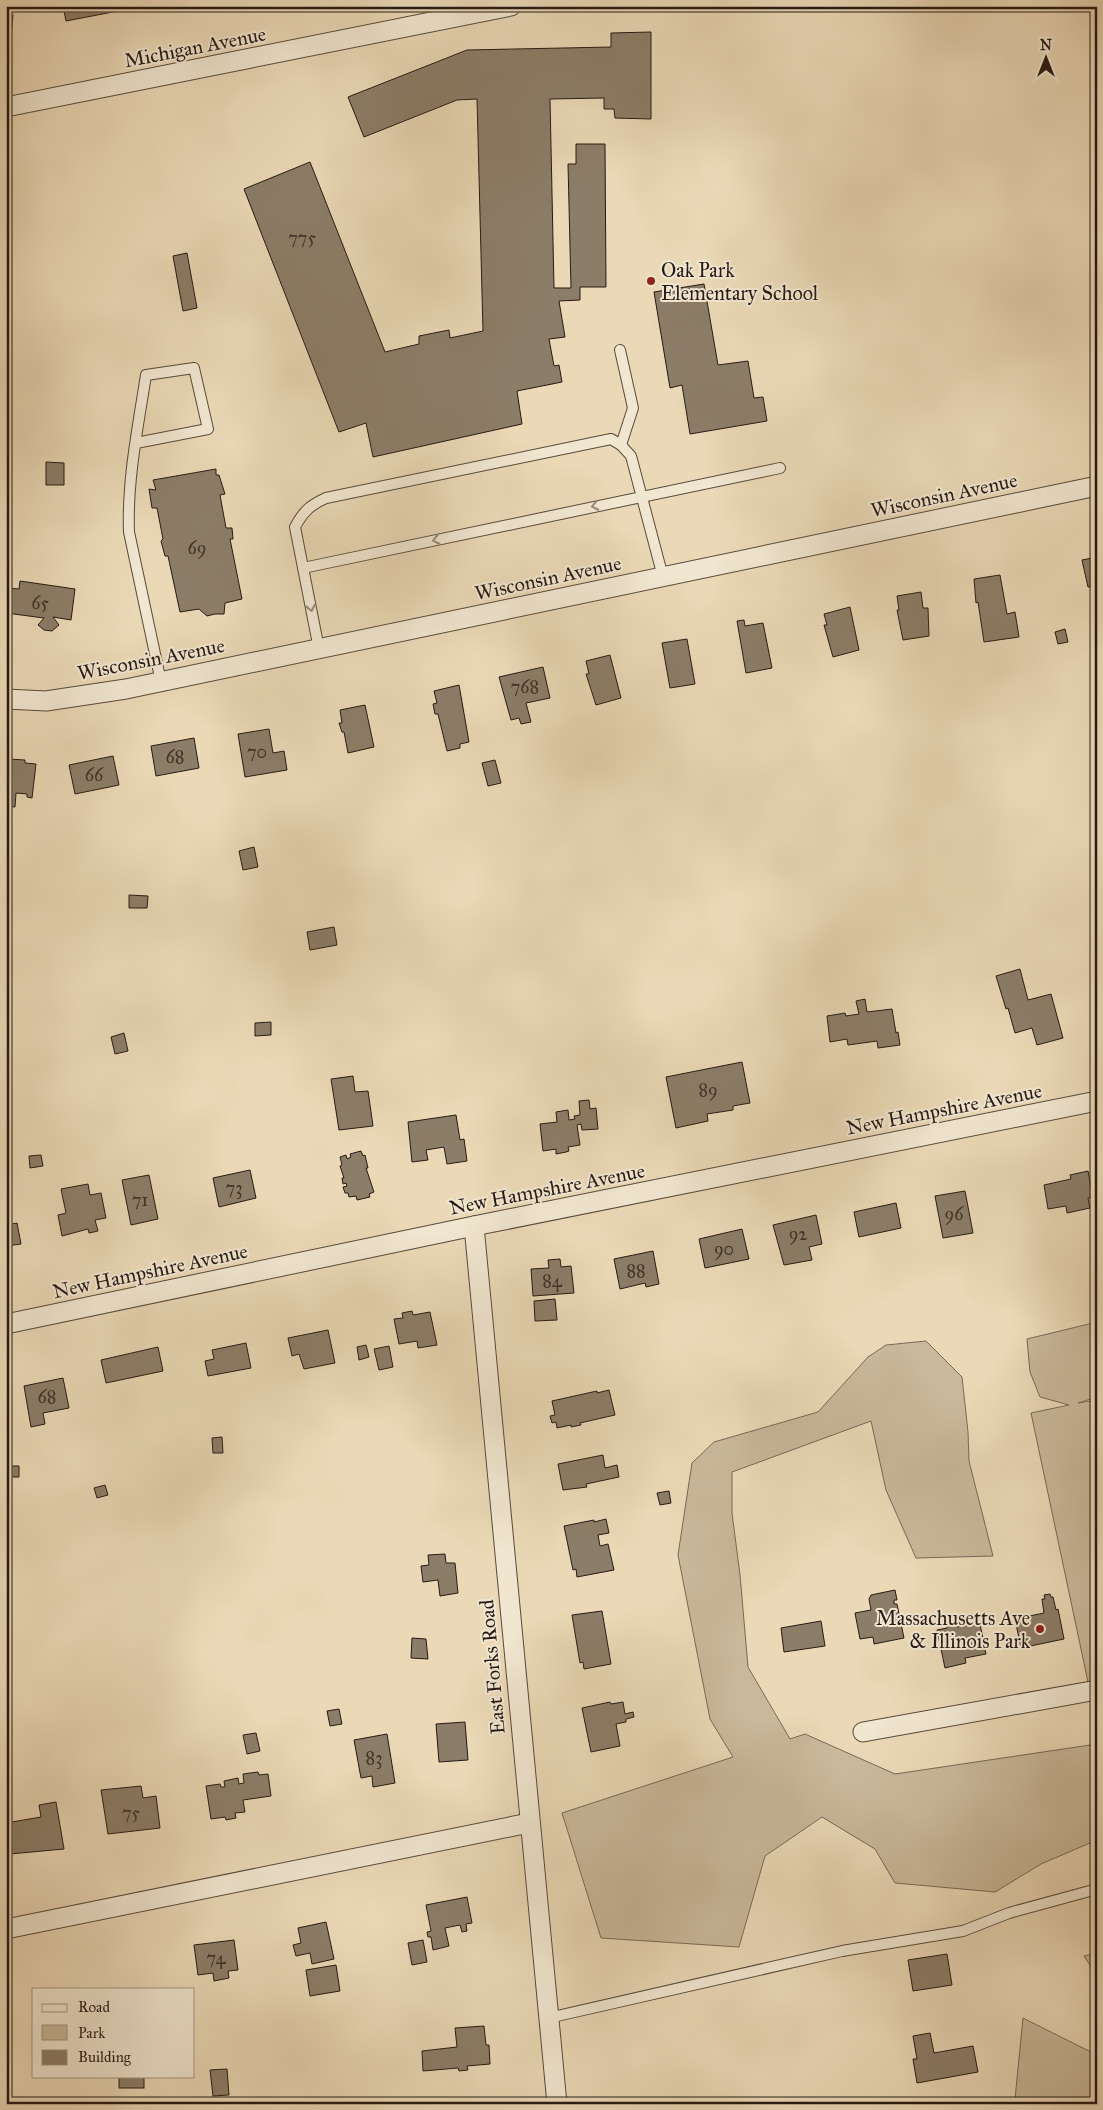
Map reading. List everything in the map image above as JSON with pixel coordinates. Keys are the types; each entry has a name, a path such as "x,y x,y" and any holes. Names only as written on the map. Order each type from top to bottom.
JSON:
{"street":[{"name":"Michigan Avenue","path":"6,107 511,6"},
{"name":"Wisconsin Avenue","path":"6,698 46,701 160,682 1097,486"},
{"name":"New Hampshire Avenue","path":"6,1324 474,1226 1097,1101"},
{"name":"East Forks Road","path":"474,1226 557,2104"},
{"path":"863,1732 1097,1690"},
{"path":"6,1929 529,1823"}],"lane":[{"path":"620,350 633,408 621,445"},
{"path":"136,443 208,429 194,368 146,375 136,443 128,509 129,532 160,682"},
{"path":"319,649 295,527 301,514 312,504 326,498 610,439 621,445 631,456 663,577"},
{"path":"303,568 780,468"},
{"path":"548,2018 842,1951 962,1931 1009,1913 1097,1889"}],"green space":[{"path":"1097,1322 1097,1397 1078,1403 1097,1400 1097,1681 1088,1682 1031,1413 1069,1405 1040,1397 1030,1372 1027,1339"},
{"path":"926,1341 962,1377 969,1461 993,1556 916,1558 886,1490 871,1421 732,1472 732,1513 740,1575 748,1667 790,1739 805,1734 895,1774 1097,1744 1097,1840 1041,1864 995,1892 895,1883 875,1849 822,1817 765,1856 739,1947 601,1938 562,1813 733,1757 710,1719 678,1555 692,1463 714,1442 818,1412 868,1357 886,1345"},
{"path":"1097,1953 1097,1976 1084,1956"},
{"path":"1023,2018 1091,2052 1097,2065 1097,2104 992,2104 1015,2099"}],"building":[{"path":"63,6 117,6 118,11 66,21"},
{"path":"6,14 13,15 11,39 6,39"},
{"path":"651,32 651,119 615,118 614,109 604,109 604,98 550,99 554,288 571,288 568,164 576,164 576,144 605,144 606,287 580,287 580,300 559,301 565,337 549,339 554,366 559,365 562,382 517,391 522,424 373,457 366,423 339,432 244,189 310,162 385,352 419,344 419,336 449,330 450,338 483,331 477,99 457,100 364,137 348,97 467,50 611,47 611,33"},
{"path":"6,185 10,185 8,215 6,215"},
{"path":"187,253 197,308 183,311 173,256"},
{"path":"704,284 718,365 748,361 754,398 763,397 767,421 690,434 682,385 670,388 654,292"},
{"path":"46,462 64,463 64,485 46,485"},
{"path":"216,469 216,475 219,475 225,494 220,495 226,528 232,528 233,539 230,539 242,599 225,603 224,614 207,616 199,609 180,612 168,556 165,556 161,541 163,539 157,508 152,508 149,489 156,490 153,480"},
{"path":"1097,557 1097,586 1088,587 1082,560"},
{"path":"1000,575 1007,614 1015,612 1019,637 984,642 978,602 976,603 974,579"},
{"path":"20,581 75,589 71,620 53,617 59,625 52,631 44,630 38,625 44,618 6,613 7,588 19,589"},
{"path":"921,592 923,608 928,608 929,636 903,640 897,610 899,610 897,596"},
{"path":"850,607 859,650 833,657 824,625 827,625 824,614"},
{"path":"744,620 745,626 763,623 772,668 746,673 737,621"},
{"path":"1065,629 1068,642 1058,644 1055,632"},
{"path":"687,639 695,684 670,688 662,643"},
{"path":"610,655 621,698 596,705 586,674 589,674 586,661"},
{"path":"543,667 550,698 526,703 531,722 521,724 519,718 511,720 499,677"},
{"path":"459,685 469,742 460,744 460,748 447,751 438,714 435,714 433,704 437,703 434,691"},
{"path":"365,705 374,747 348,753 344,732 342,732 339,723 342,723 340,710"},
{"path":"269,729 273,753 284,751 287,770 245,777 238,734"},
{"path":"194,738 199,768 156,776 151,746"},
{"path":"113,756 119,785 75,794 69,765"},
{"path":"8,759 25,760 25,763 36,764 32,798 27,797 27,794 16,793 15,807 6,806 6,762 8,762"},
{"path":"495,760 501,783 488,786 482,763"},
{"path":"254,847 258,867 243,870 239,851"},
{"path":"129,895 148,896 147,908 129,908"},
{"path":"334,927 337,945 310,950 307,932"},
{"path":"1020,969 1028,1000 1051,994 1063,1038 1037,1045 1032,1028 1015,1033 996,976"},
{"path":"865,999 867,1012 892,1009 900,1045 878,1048 877,1041 848,1045 847,1039 830,1042 827,1016 845,1013 846,1016 859,1014 856,1001"},
{"path":"271,1022 271,1035 255,1036 255,1023"},
{"path":"124,1033 128,1051 115,1054 111,1037"},
{"path":"742,1062 750,1103 733,1106 733,1110 707,1114 708,1121 676,1128 666,1077"},
{"path":"353,1076 355,1092 368,1091 373,1126 339,1130 331,1079"},
{"path":"589,1100 590,1109 596,1108 598,1129 582,1130 581,1124 577,1125 580,1145 568,1147 569,1151 556,1154 556,1149 543,1151 540,1124 557,1122 556,1112 568,1110 569,1120 575,1119 574,1116 580,1115 579,1101"},
{"path":"456,1115 460,1140 464,1139 467,1161 447,1164 444,1147 426,1150 428,1160 412,1162 408,1122"},
{"path":"361,1151 363,1156 365,1155 368,1168 366,1168 374,1192 369,1194 370,1197 357,1200 356,1196 349,1197 348,1193 345,1193 343,1187 347,1186 346,1183 343,1184 342,1178 344,1178 340,1166 342,1165 340,1157 346,1155 347,1159 351,1157 350,1154"},
{"path":"41,1155 43,1166 30,1168 29,1156"},
{"path":"250,1170 256,1198 219,1207 213,1178"},
{"path":"1088,1171 1093,1197 1088,1198 1090,1208 1067,1213 1066,1206 1048,1209 1044,1185 1071,1179 1070,1175"},
{"path":"149,1175 158,1219 131,1225 122,1180"},
{"path":"88,1184 90,1195 101,1193 106,1218 95,1220 98,1231 89,1233 88,1229 62,1236 58,1215 66,1213 61,1189"},
{"path":"965,1191 973,1233 943,1238 935,1196"},
{"path":"896,1203 901,1228 859,1237 854,1212"},
{"path":"816,1215 822,1244 809,1247 812,1260 784,1265 773,1225"},
{"path":"6,1223 7,1225 17,1223 21,1244 6,1246"},
{"path":"742,1229 749,1259 705,1268 699,1239"},
{"path":"653,1251 659,1284 646,1287 645,1283 620,1289 614,1259"},
{"path":"560,1259 561,1267 571,1266 574,1293 533,1296 531,1269 549,1268 548,1260"},
{"path":"555,1299 557,1320 535,1321 534,1301"},
{"path":"412,1311 413,1315 430,1312 437,1345 418,1348 417,1341 399,1344 394,1319 403,1318 402,1313"},
{"path":"328,1330 335,1363 304,1369 299,1354 292,1356 288,1338"},
{"path":"246,1343 251,1368 208,1376 205,1361 214,1359 212,1350"},
{"path":"366,1345 369,1357 359,1360 357,1347"},
{"path":"389,1346 393,1367 379,1370 374,1349"},
{"path":"158,1347 163,1371 106,1383 101,1360"},
{"path":"63,1378 69,1408 43,1413 45,1424 31,1427 24,1386"},
{"path":"609,1390 615,1415 571,1427 571,1425 557,1428 556,1422 552,1423 550,1416 555,1415 552,1401"},
{"path":"222,1437 223,1453 213,1453 212,1438"},
{"path":"603,1455 605,1468 617,1465 619,1477 586,1484 587,1487 563,1490 558,1464"},
{"path":"8,1466 19,1466 19,1477 7,1477"},
{"path":"105,1485 108,1495 97,1498 94,1488"},
{"path":"669,1491 671,1503 660,1505 657,1493"},
{"path":"606,1519 609,1533 598,1535 600,1546 608,1544 614,1570 577,1577 576,1569 573,1570 564,1526"},
{"path":"445,1554 446,1563 455,1563 458,1593 440,1596 438,1580 423,1582 421,1566 429,1565 428,1555"},
{"path":"895,1590 897,1600 894,1600 894,1604 897,1604 904,1638 874,1644 873,1637 860,1639 855,1613 871,1610 869,1599 871,1595"},
{"name":"Massachusetts Ave & Illinois Park","path":"1050,1594 1053,1597 1056,1610 1058,1609 1064,1639 1021,1648 1015,1619 1044,1613 1042,1599 1045,1599 1044,1595"},
{"path":"602,1611 611,1664 584,1669 583,1662 580,1663 572,1615"},
{"path":"955,1620 957,1627 980,1624 986,1654 965,1658 966,1663 945,1668 937,1630 947,1628 946,1622"},
{"path":"821,1621 825,1646 784,1652 781,1628"},
{"path":"412,1638 426,1639 428,1659 411,1658"},
{"path":"610,1702 611,1704 623,1702 625,1714 633,1712 634,1717 626,1719 626,1722 616,1724 620,1746 591,1752 582,1708"},
{"path":"339,1709 342,1724 330,1726 327,1711"},
{"path":"465,1722 468,1760 439,1762 436,1724"},
{"path":"256,1733 260,1751 247,1754 243,1735"},
{"path":"387,1734 395,1783 373,1787 372,1776 361,1778 354,1740"},
{"path":"258,1772 259,1775 268,1774 271,1796 243,1800 245,1812 235,1813 236,1818 226,1820 225,1817 211,1819 206,1786 220,1784 221,1787 225,1787 224,1781 238,1778 239,1784 244,1783 243,1774"},
{"path":"141,1786 143,1798 156,1796 160,1828 108,1834 101,1790"},
{"path":"56,1802 64,1849 10,1854 6,1823 41,1817 39,1805"},
{"path":"467,1897 472,1923 466,1924 467,1931 462,1932 460,1925 445,1928 449,1946 433,1950 431,1937 428,1937 427,1932 431,1931 426,1905"},
{"path":"326,1922 334,1959 312,1964 310,1953 296,1956 293,1945 301,1943 298,1928"},
{"path":"234,1940 238,1970 228,1971 229,1978 214,1981 213,1973 198,1975 194,1945"},
{"path":"423,1940 427,1962 412,1965 408,1943"},
{"path":"947,1954 952,1985 913,1991 908,1960"},
{"path":"336,1965 340,1991 310,1996 306,1970"},
{"path":"484,2026 486,2045 489,2045 490,2064 467,2066 468,2070 459,2071 458,2068 423,2071 422,2051 457,2047 455,2028"},
{"path":"930,2033 934,2053 973,2046 978,2072 917,2083 913,2059 917,2059 913,2036"},
{"path":"227,2069 229,2095 213,2096 210,2070"},
{"path":"119,2078 144,2078 144,2088 119,2088"}],"place":[{"name":"Oak Park Elementary School","path":"651,281"},
{"name":"Massachusetts Ave & Illinois Park","path":"1040,1629"}]}
